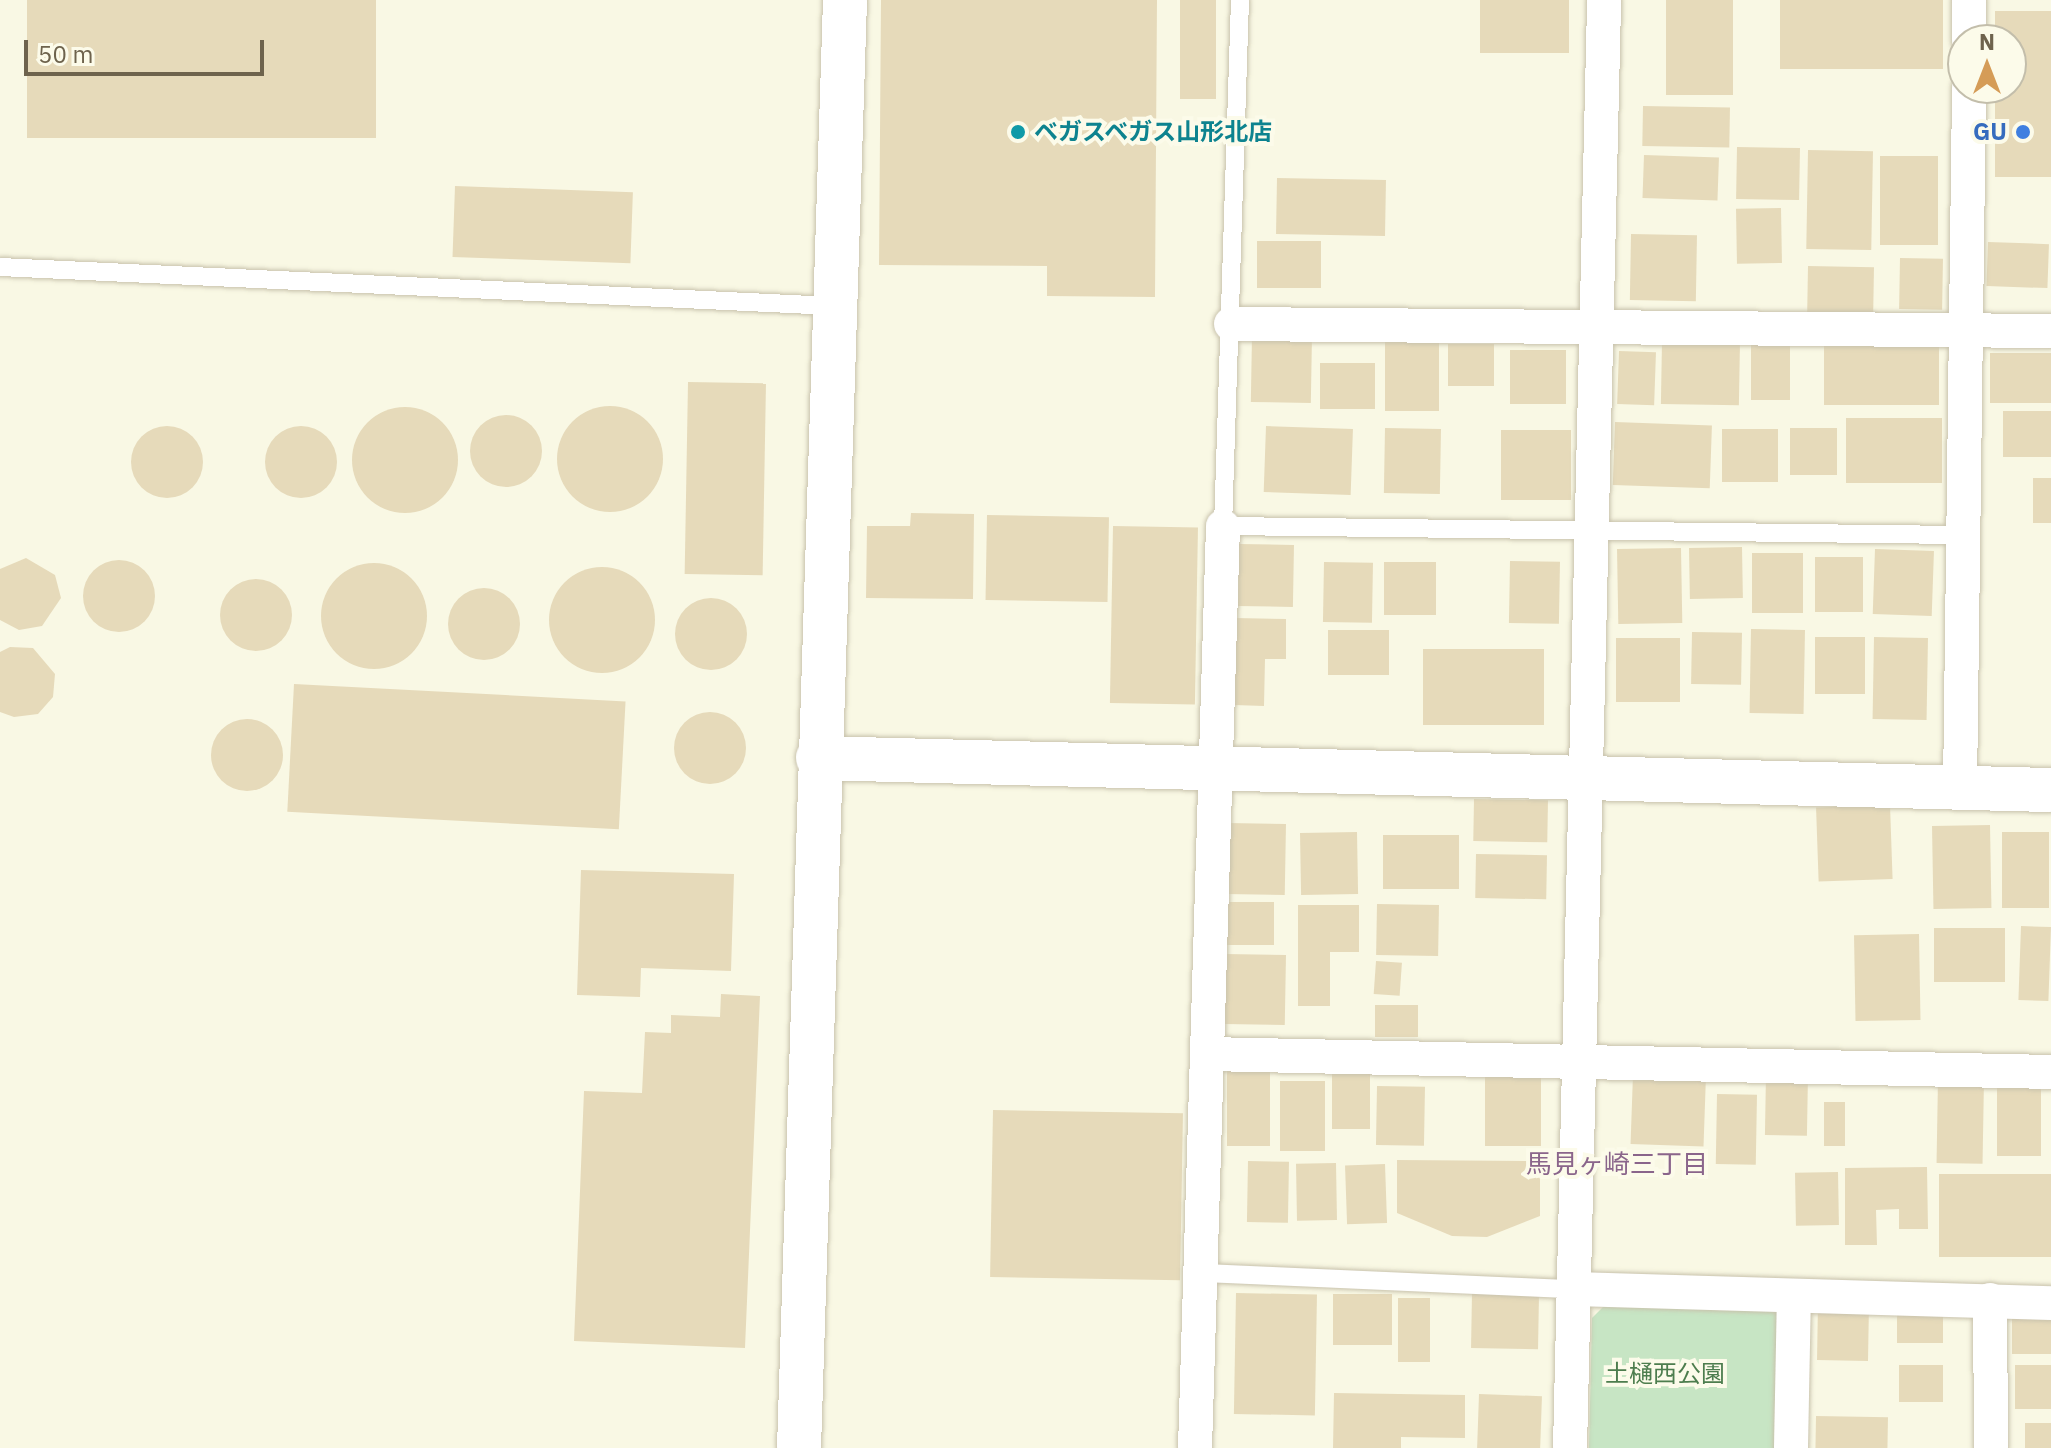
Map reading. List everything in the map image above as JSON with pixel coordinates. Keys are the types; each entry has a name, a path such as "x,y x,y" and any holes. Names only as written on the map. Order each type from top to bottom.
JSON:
{"street":[{"path":"799,1448 818,758 845,0"},
{"path":"1570,1448 1581,1059 1583,779 1604,0"},
{"path":"1969,0 1969,24"},
{"path":"1960,788 1969,104"},
{"path":"1231,324 2051,331"},
{"path":"1195,1448 1223,526"},
{"path":"818,758 2051,790"},
{"path":"1207,1054 1581,1059 2051,1072"},
{"path":"1575,1289 1794,1298 2051,1303"},
{"path":"1791,1448 1794,1298"},
{"path":"1990,1300 1991,1448"}],"lane":[{"path":"1240,0 1223,526 1963,535"},
{"path":"0,267 833,306"},
{"path":"1202,1273 1575,1289"}],"green space":[{"name":"土樋西公園","path":"1611,1299 1778,1303 1774,1448 1589,1448 1592,1318"}],"building":[{"path":"27,0 376,0 376,138 27,138"},
{"name":"ベガスベガス山形北店","path":"881,0 1157,0 1155,297 1047,296 1047,266 879,265"},
{"path":"1180,0 1216,0 1216,99 1180,99"},
{"path":"1480,0 1569,0 1569,53 1480,53"},
{"path":"1666,0 1733,0 1733,95 1666,95"},
{"path":"1780,0 1943,0 1943,69 1780,69"},
{"name":"GU","path":"1995,11 2051,11 2051,177 1995,177 1995,104 2027,104 2027,24 1995,24"},
{"path":"1643,106 1730,108 1729,148 1642,146"},
{"path":"1737,147 1800,148 1799,200 1736,199"},
{"path":"1808,150 1873,151 1871,250 1806,249"},
{"path":"1644,155 1719,158 1717,201 1642,198"},
{"path":"1880,156 1938,156 1938,245 1880,245"},
{"path":"1277,178 1386,180 1385,236 1276,234"},
{"path":"455,186 633,192 630,263 453,257"},
{"path":"1781,208 1782,263 1737,264 1736,209"},
{"path":"1631,234 1697,235 1696,301 1630,300"},
{"path":"1257,241 1321,241 1321,288 1257,288"},
{"path":"1988,242 2049,244 2047,288 1986,286"},
{"path":"1900,258 1943,259 1942,310 1899,309"},
{"path":"1808,266 1874,267 1873,313 1807,312"},
{"path":"1252,335 1312,336 1311,403 1251,402"},
{"path":"1824,339 1939,339 1939,405 1824,405"},
{"path":"1662,341 1740,342 1739,405 1661,404"},
{"path":"1751,341 1790,341 1790,400 1751,400"},
{"path":"1385,342 1439,342 1439,411 1385,411"},
{"path":"1448,344 1494,344 1494,386 1448,386"},
{"path":"1510,350 1566,350 1566,404 1510,404"},
{"path":"1619,351 1656,352 1654,405 1617,404"},
{"path":"1990,353 2051,353 2051,403 1990,403"},
{"path":"1320,363 1375,363 1375,409 1320,409"},
{"path":"688,382 766,383 763,575 685,574"},
{"path":"610,406 630,410 648,421 659,439 663,459 659,479 648,497 630,508 610,512 590,508 572,497 561,479 557,459 561,439 572,421 590,410"},
{"path":"405,407 425,411 443,422 454,440 458,460 454,480 443,498 425,509 405,513 385,509 367,498 356,480 352,460 356,440 367,422 385,411"},
{"path":"2003,411 2051,411 2051,457 2003,457"},
{"path":"506,415 526,421 536,431 542,451 536,471 526,481 506,487 486,481 476,471 470,451 476,431 486,421"},
{"path":"1846,418 1942,418 1942,483 1846,483"},
{"path":"1615,422 1712,425 1710,488 1613,485"},
{"path":"167,426 187,432 197,442 203,462 197,482 187,492 167,498 147,492 137,482 131,462 137,442 147,432"},
{"path":"301,426 321,432 331,442 337,462 331,482 321,492 301,498 281,492 271,482 265,462 271,442 281,432"},
{"path":"1266,426 1353,429 1351,495 1264,492"},
{"path":"1385,428 1441,429 1440,494 1384,493"},
{"path":"1790,428 1837,428 1837,475 1790,475"},
{"path":"1722,429 1778,429 1778,482 1722,482"},
{"path":"1501,430 1571,430 1571,500 1501,500"},
{"path":"2033,478 2051,478 2051,523 2033,523"},
{"path":"911,513 974,514 973,599 866,598 867,526 910,526"},
{"path":"987,515 1109,517 1107,602 986,600"},
{"path":"1113,526 1198,527 1195,704 1110,703"},
{"path":"1239,544 1294,545 1293,607 1238,606"},
{"path":"1742,547 1743,598 1690,599 1689,548"},
{"path":"1681,548 1682,623 1618,624 1617,549"},
{"path":"1875,549 1934,551 1932,616 1873,614"},
{"path":"1752,553 1803,553 1803,613 1752,613"},
{"path":"1815,557 1863,557 1863,612 1815,612"},
{"path":"26,558 55,575 61,598 42,626 19,630 0,620 0,569"},
{"path":"119,560 139,566 149,576 155,596 149,616 139,626 119,632 99,626 89,616 83,596 89,576 99,566"},
{"path":"1510,561 1560,562 1559,624 1509,623"},
{"path":"1324,562 1373,563 1372,623 1323,622"},
{"path":"1384,562 1436,562 1436,615 1384,615"},
{"path":"374,563 394,567 412,578 423,596 427,616 423,636 412,654 394,665 374,669 354,665 336,654 325,636 321,616 325,596 336,578 354,567"},
{"path":"602,567 622,571 640,582 651,600 655,620 651,640 640,658 622,669 602,673 582,669 564,658 553,640 549,620 553,600 564,582 582,571"},
{"path":"256,579 276,585 286,595 292,615 286,635 276,645 256,651 236,645 226,635 220,615 226,595 236,585"},
{"path":"484,588 504,594 514,604 520,624 514,644 504,654 484,660 464,654 454,644 448,624 454,604 464,594"},
{"path":"711,598 731,604 741,614 747,634 741,654 731,664 711,670 691,664 681,654 675,634 681,614 691,604"},
{"path":"1235,618 1286,619 1286,659 1265,659 1264,706 1234,705"},
{"path":"1751,629 1805,630 1804,714 1750,713"},
{"path":"1328,630 1389,630 1389,675 1328,675"},
{"path":"1692,632 1742,633 1741,685 1691,684"},
{"path":"1815,637 1865,637 1865,694 1815,694"},
{"path":"1874,637 1928,638 1927,720 1873,719"},
{"path":"1616,638 1680,638 1680,702 1616,702"},
{"path":"10,647 33,648 55,674 53,697 38,714 14,717 0,712 0,652"},
{"path":"1423,649 1544,649 1544,725 1423,725"},
{"path":"294,684 626,701 619,829 287,812"},
{"path":"710,712 730,718 740,728 746,748 740,768 730,778 710,784 690,778 680,768 674,748 680,728 690,718"},
{"path":"247,719 267,725 277,735 283,755 277,775 267,785 247,791 227,785 217,775 211,755 217,735 227,725"},
{"path":"1474,799 1548,800 1547,842 1473,841"},
{"path":"1890,805 1893,879 1819,882 1816,808"},
{"path":"1227,823 1286,824 1285,895 1226,894"},
{"path":"1990,825 1991,908 1933,909 1932,826"},
{"path":"1357,832 1358,894 1301,895 1300,833"},
{"path":"2002,832 2049,832 2049,908 2002,908"},
{"path":"1383,835 1459,835 1459,889 1383,889"},
{"path":"1476,854 1547,855 1546,899 1475,898"},
{"path":"581,870 734,874 731,971 641,968 640,997 577,995"},
{"path":"1225,902 1274,902 1274,945 1225,945"},
{"path":"1377,904 1439,905 1438,956 1376,955"},
{"path":"1298,905 1359,905 1359,952 1330,952 1330,1006 1298,1006"},
{"path":"2021,926 2051,927 2048,1001 2018,1000"},
{"path":"1934,928 2005,928 2005,982 1934,982"},
{"path":"1919,934 1921,1020 1856,1021 1854,935"},
{"path":"1225,954 1286,955 1285,1025 1224,1024"},
{"path":"1376,961 1402,963 1400,996 1374,994"},
{"path":"721,994 760,996 745,1348 574,1341 584,1091 642,1093 645,1032 671,1033 671,1015 720,1017"},
{"path":"1375,1005 1418,1005 1418,1037 1375,1037"},
{"path":"1227,1071 1270,1071 1270,1146 1227,1146"},
{"path":"1485,1072 1541,1072 1541,1146 1485,1146"},
{"path":"1332,1073 1370,1073 1370,1129 1332,1129"},
{"path":"1633,1074 1706,1077 1704,1147 1631,1144"},
{"path":"1766,1074 1808,1075 1807,1136 1765,1135"},
{"path":"1938,1079 1984,1080 1983,1164 1937,1163"},
{"path":"1280,1081 1325,1081 1325,1151 1280,1151"},
{"path":"1997,1083 2041,1083 2041,1156 1997,1156"},
{"path":"1377,1086 1425,1087 1424,1146 1376,1145"},
{"path":"1717,1094 1757,1095 1756,1165 1716,1164"},
{"path":"1824,1102 1845,1102 1845,1146 1824,1146"},
{"path":"993,1110 1183,1113 1180,1280 990,1277"},
{"path":"1397,1160 1540,1161 1540,1216 1487,1237 1452,1236 1397,1213"},
{"path":"1248,1161 1289,1162 1288,1223 1247,1222"},
{"path":"1336,1163 1337,1220 1297,1221 1296,1164"},
{"path":"1385,1164 1387,1223 1347,1224 1345,1165"},
{"path":"1927,1167 1928,1229 1899,1229 1899,1209 1876,1210 1877,1245 1845,1245 1845,1168"},
{"path":"1838,1172 1839,1225 1796,1226 1795,1173"},
{"path":"1939,1174 2051,1174 2051,1257 1939,1257"},
{"path":"1236,1293 1317,1294 1315,1415 1234,1414"},
{"path":"1472,1293 1539,1294 1538,1349 1471,1348"},
{"path":"1333,1294 1392,1294 1392,1345 1333,1345"},
{"path":"1398,1298 1430,1298 1430,1362 1398,1362"},
{"path":"1818,1303 1869,1304 1868,1361 1817,1360"},
{"path":"1897,1306 1943,1306 1943,1343 1897,1343"},
{"path":"2012,1310 2051,1310 2051,1354 2012,1354"},
{"path":"1899,1365 1943,1365 1943,1402 1899,1402"},
{"path":"2015,1365 2051,1365 2051,1409 2015,1409"},
{"path":"1334,1393 1465,1395 1465,1438 1401,1437 1401,1448 1333,1448"},
{"path":"1479,1394 1542,1396 1540,1448 1477,1448"},
{"path":"1816,1416 1888,1417 1887,1448 1815,1448"},
{"path":"2025,1423 2051,1423 2051,1448 2025,1448"}],"place":[{"name":"ベガスベガス山形北店","path":"1018,132"},
{"name":"GU","path":"2023,132"}],"district":[{"name":"馬見ヶ崎三丁目","path":"1617,1164"}]}
